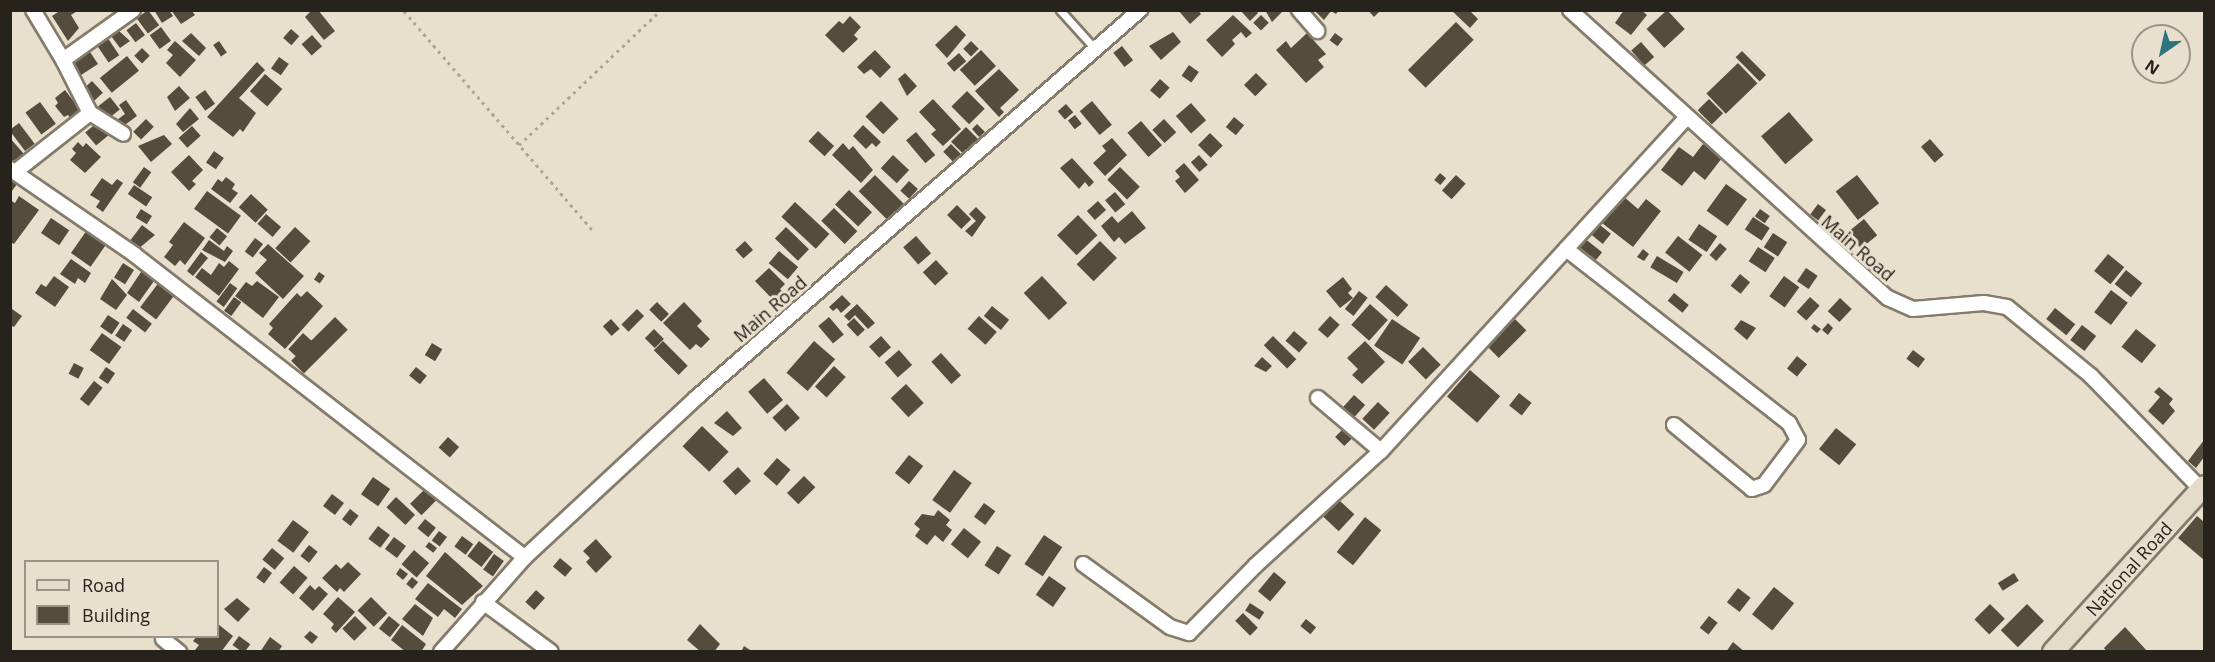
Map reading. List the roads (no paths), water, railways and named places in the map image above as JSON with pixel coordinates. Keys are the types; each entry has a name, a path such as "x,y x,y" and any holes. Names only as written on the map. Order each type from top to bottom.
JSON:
{"street":[{"path":"33,10 90,112 123,134"},
{"path":"63,60 133,10"},
{"name":"Main Road","path":"441,651 525,557 696,398 1140,10"},
{"path":"1299,10 1317,31"},
{"name":"Main Road","path":"1570,10 1686,118 1888,298 1913,309 1984,303 2007,307 2091,376 2203,488"},
{"path":"90,112 13,171 201,304 525,557"},
{"path":"1083,564 1170,627 1189,633 1256,565 1381,451 1686,118"},
{"path":"1566,249 1789,423 1798,440 1764,485 1752,489 1674,425"},
{"path":"1318,398 1381,451"},
{"name":"National Road","path":"2053,651 2203,488"},
{"path":"483,602 551,651"},
{"path":"163,639 179,651"}],"lane":[{"path":"1060,10 1096,50"}]}
